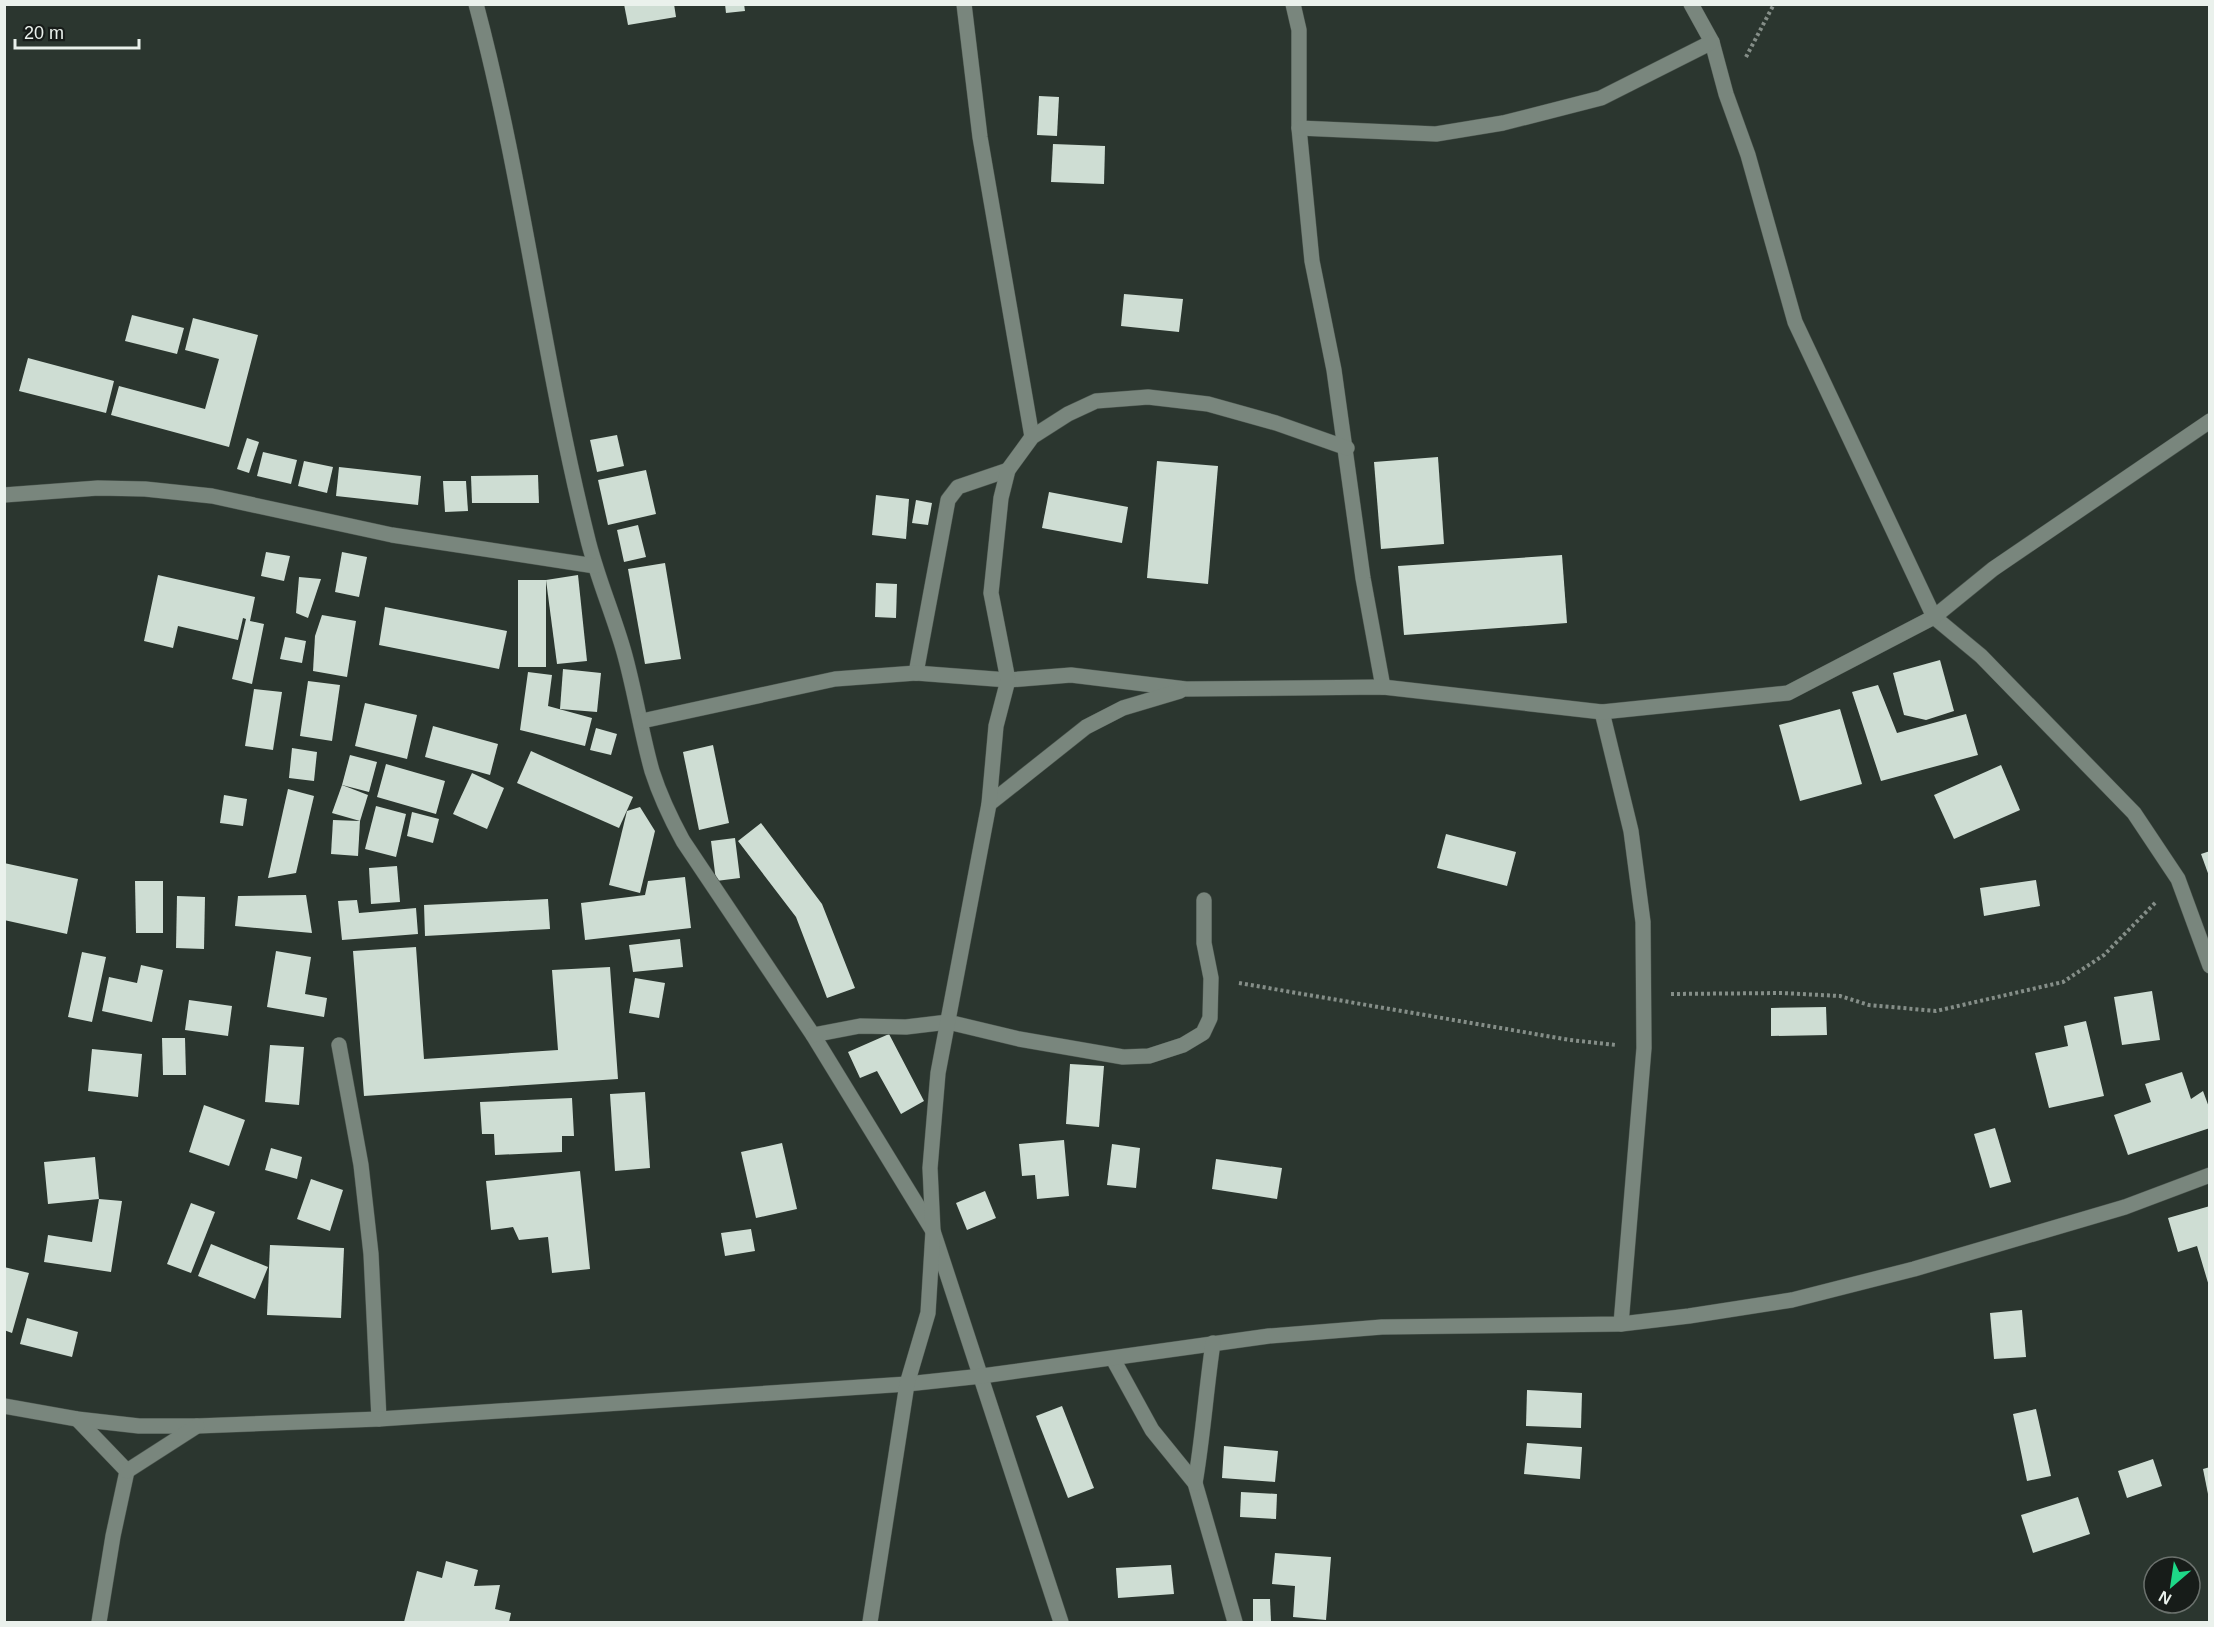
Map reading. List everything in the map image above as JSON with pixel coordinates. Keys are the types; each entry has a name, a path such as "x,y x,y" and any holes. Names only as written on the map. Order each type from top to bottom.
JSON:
{"street":[{"path":"476,4 497,82 524,212 559,409 595,566 624,653 642,721 652,771 667,810 683,841 813,1035 933,1231 1061,1623"},
{"path":"964,4 980,137 1032,437"},
{"path":"1293,4 1299,30 1299,129 1312,261 1347,448 1363,578 1383,687"},
{"path":"1691,4 1712,42 1726,94 1748,155 1795,321 1934,617 1981,656 2134,813 2178,879 2210,966"},
{"path":"1299,129 1436,134 1503,123 1601,98 1712,42"},
{"path":"870,1623 907,1384 928,1313 933,1231 930,1168 932,1124 948,1023 989,804 996,726 1008,680 991,593 1001,498 1008,470 1032,437 1068,414 1096,400 1148,397 1208,404 1276,423 1347,448"},
{"path":"642,721 835,679 916,673 1008,680 1071,675 1186,689 1383,687 1602,712 1788,693 1934,617 1993,569 2210,421"},
{"path":"916,673 948,500 958,487 1008,470"},
{"path":"4,495 98,488 145,489 201,495 392,536 595,566"},
{"path":"989,804 1086,727 1123,708 1186,689"},
{"path":"1602,712 1631,831 1643,922 1644,1048 1621,1324"},
{"path":"813,1035 860,1026 906,1027 948,1023 1123,1058 1149,1056 1183,1045 1203,1033 1210,1018 1211,978 1204,943 1204,900"},
{"path":"339,1045 361,1165 370,1243 379,1419"},
{"path":"4,1406 76,1419 139,1426 379,1419 907,1384 1113,1359 1213,1343 1382,1327 1621,1324 1792,1299 1914,1269 2125,1207 2210,1175"},
{"path":"1195,1483 1203,1436 1204,1405 1213,1343"},
{"path":"1113,1359 1152,1430 1195,1483 1236,1623"},
{"path":"76,1419 126,1471"},
{"path":"99,1623 126,1471 197,1426"}],"path":[{"path":"1726,94 1774,4"},
{"path":"1643,995 1782,993 1840,996 1869,1005 1936,1011 2062,982 2104,955 2178,879"},
{"path":"1211,978 1570,1040 1644,1048"}],"building":[{"path":"624,4 674,4 676,17 628,25"},
{"path":"725,4 744,4 745,11 726,13"},
{"path":"1039,96 1059,97 1057,136 1037,135"},
{"path":"1053,144 1105,146 1104,184 1051,182"},
{"path":"1124,294 1183,299 1179,332 1121,326"},
{"path":"132,315 184,328 177,354 125,341"},
{"path":"193,318 258,335 229,447 111,415 119,386 205,409 219,359 185,350"},
{"path":"28,358 114,381 106,413 19,391"},
{"path":"617,435 624,466 597,472 590,440"},
{"path":"247,438 259,442 249,473 237,469"},
{"path":"263,452 297,460 291,484 257,476"},
{"path":"1438,457 1444,544 1381,549 1374,462"},
{"path":"304,461 333,467 327,493 298,486"},
{"path":"1157,461 1218,466 1208,584 1147,578"},
{"path":"339,467 421,476 418,505 336,496"},
{"path":"646,470 656,514 608,525 598,480"},
{"path":"538,475 539,503 472,503 471,476"},
{"path":"443,481 466,481 468,511 445,512"},
{"path":"1049,492 1128,507 1122,543 1042,528"},
{"path":"876,495 909,499 906,539 872,535"},
{"path":"916,500 932,503 928,525 912,523"},
{"path":"638,525 646,557 624,562 617,530"},
{"path":"266,552 290,556 284,581 261,576"},
{"path":"342,552 367,557 359,597 335,592"},
{"path":"1562,555 1567,623 1404,635 1398,566"},
{"path":"665,563 681,659 645,664 628,569"},
{"path":"158,575 255,597 250,621 264,624 252,684 232,679 246,619 243,618 238,640 178,626 173,648 144,641"},
{"path":"578,575 587,661 557,664 546,580"},
{"path":"299,577 321,579 308,618 296,613"},
{"path":"518,580 546,580 546,667 518,667"},
{"path":"876,583 897,584 896,618 875,617"},
{"path":"385,607 507,631 499,669 379,645"},
{"path":"322,615 356,621 347,677 313,671 315,636"},
{"path":"285,637 306,641 302,663 280,659"},
{"path":"1940,660 1954,711 1926,720 1904,715 1893,673"},
{"path":"563,669 601,673 597,712 560,709"},
{"path":"528,672 552,675 548,706 592,718 585,746 520,730"},
{"path":"308,681 340,685 332,741 300,736"},
{"path":"1878,685 1897,733 1966,714 1978,755 1881,781 1852,692"},
{"path":"254,689 282,692 273,750 245,746"},
{"path":"365,703 417,715 407,759 355,746"},
{"path":"1840,709 1862,784 1800,801 1779,725"},
{"path":"433,726 498,744 490,775 425,757"},
{"path":"596,728 617,734 611,755 590,750"},
{"path":"713,745 729,823 699,830 683,752"},
{"path":"292,748 317,752 314,781 289,778"},
{"path":"531,751 633,797 619,828 517,783"},
{"path":"350,755 377,762 369,792 342,785"},
{"path":"386,764 445,781 436,814 377,797"},
{"path":"2001,765 2020,810 1954,839 1934,795"},
{"path":"472,773 504,788 487,829 453,814"},
{"path":"342,785 368,795 360,821 332,813"},
{"path":"288,789 314,796 296,873 268,878"},
{"path":"224,795 247,799 243,826 220,823"},
{"path":"376,806 406,814 396,857 365,849"},
{"path":"640,807 655,831 640,893 609,885 627,811"},
{"path":"412,812 439,819 433,843 407,836"},
{"path":"333,820 360,821 358,856 331,854"},
{"path":"761,823 822,904 855,988 827,998 796,917 738,841"},
{"path":"1446,834 1516,852 1507,886 1437,868"},
{"path":"735,838 740,878 716,881 711,841"},
{"path":"2210,851 2210,876 2209,876 2201,854"},
{"path":"4,863 78,879 67,934 4,920"},
{"path":"397,866 400,902 371,904 369,868"},
{"path":"685,877 691,928 585,940 581,903 645,895 648,881"},
{"path":"2036,880 2040,906 1984,916 1980,888"},
{"path":"135,881 163,881 163,933 136,933"},
{"path":"306,895 312,933 235,926 238,896"},
{"path":"177,896 205,897 204,949 176,948"},
{"path":"548,899 550,929 425,936 424,905"},
{"path":"357,900 359,913 416,908 418,934 342,940 338,901"},
{"path":"680,939 683,967 633,972 629,945"},
{"path":"416,947 424,1059 558,1050 552,970 610,967 618,1079 364,1096 353,951"},
{"path":"276,951 311,957 305,994 327,998 324,1017 267,1007"},
{"path":"82,952 106,957 92,1022 68,1017"},
{"path":"141,965 163,970 152,1022 102,1011 109,977 137,983"},
{"path":"635,978 665,983 659,1018 629,1013"},
{"path":"2152,991 2160,1040 2122,1045 2114,997"},
{"path":"189,1000 232,1006 228,1036 185,1030"},
{"path":"1826,1007 1827,1035 1771,1036 1771,1008"},
{"path":"2086,1021 2104,1096 2049,1108 2035,1053 2068,1046 2064,1026"},
{"path":"889,1034 924,1101 901,1114 877,1071 860,1078 848,1052"},
{"path":"162,1038 185,1038 186,1075 163,1075"},
{"path":"270,1045 304,1047 299,1105 265,1102"},
{"path":"92,1049 142,1054 138,1097 88,1091"},
{"path":"1070,1064 1104,1066 1099,1127 1066,1124"},
{"path":"2182,1072 2191,1099 2203,1091 2210,1110 2210,1128 2128,1155 2114,1115 2151,1102 2145,1084"},
{"path":"645,1092 650,1168 615,1171 610,1094"},
{"path":"572,1098 574,1136 562,1136 562,1152 495,1155 494,1134 482,1134 480,1102"},
{"path":"204,1105 245,1120 229,1166 189,1152"},
{"path":"1995,1128 2011,1182 1990,1188 1974,1134"},
{"path":"1064,1140 1069,1196 1037,1199 1035,1175 1022,1176 1019,1144"},
{"path":"782,1143 797,1209 756,1218 741,1152"},
{"path":"1112,1144 1140,1148 1136,1188 1107,1185"},
{"path":"271,1148 302,1157 297,1179 265,1170"},
{"path":"95,1157 99,1199 48,1204 44,1162"},
{"path":"1216,1159 1282,1168 1277,1199 1212,1189"},
{"path":"580,1171 590,1269 552,1273 548,1237 519,1240 513,1227 491,1230 486,1181"},
{"path":"311,1179 343,1190 330,1231 297,1219"},
{"path":"985,1191 996,1218 967,1230 956,1203"},
{"path":"99,1199 122,1201 111,1272 44,1262 48,1235 92,1242"},
{"path":"191,1203 215,1212 191,1273 167,1264"},
{"path":"2210,1206 2209,1286 2197,1246 2178,1252 2168,1218"},
{"path":"751,1229 755,1251 725,1256 721,1233"},
{"path":"211,1244 268,1267 255,1299 198,1276"},
{"path":"270,1245 344,1248 341,1318 267,1315"},
{"path":"4,1267 29,1273 12,1333 4,1330"},
{"path":"2022,1310 2026,1357 1994,1359 1990,1313"},
{"path":"27,1318 78,1332 72,1357 20,1344"},
{"path":"1527,1390 1582,1393 1581,1428 1526,1426"},
{"path":"1062,1406 1094,1488 1068,1498 1036,1416"},
{"path":"2036,1409 2051,1476 2027,1481 2013,1414"},
{"path":"1527,1443 1582,1447 1580,1479 1524,1474"},
{"path":"1224,1446 1278,1451 1275,1482 1222,1478"},
{"path":"2153,1459 2162,1486 2127,1498 2118,1471"},
{"path":"2210,1467 2210,1494 2208,1494 2203,1469"},
{"path":"1241,1492 1277,1494 1276,1519 1240,1517"},
{"path":"2078,1497 2090,1534 2033,1553 2021,1515"},
{"path":"1275,1553 1331,1557 1326,1620 1293,1617 1295,1586 1272,1584"},
{"path":"446,1561 478,1570 474,1586 500,1585 495,1609 511,1613 509,1622 404,1622 417,1571 442,1578"},
{"path":"1171,1565 1174,1594 1118,1598 1116,1568"},
{"path":"1253,1599 1270,1599 1271,1622 1253,1622"}]}
